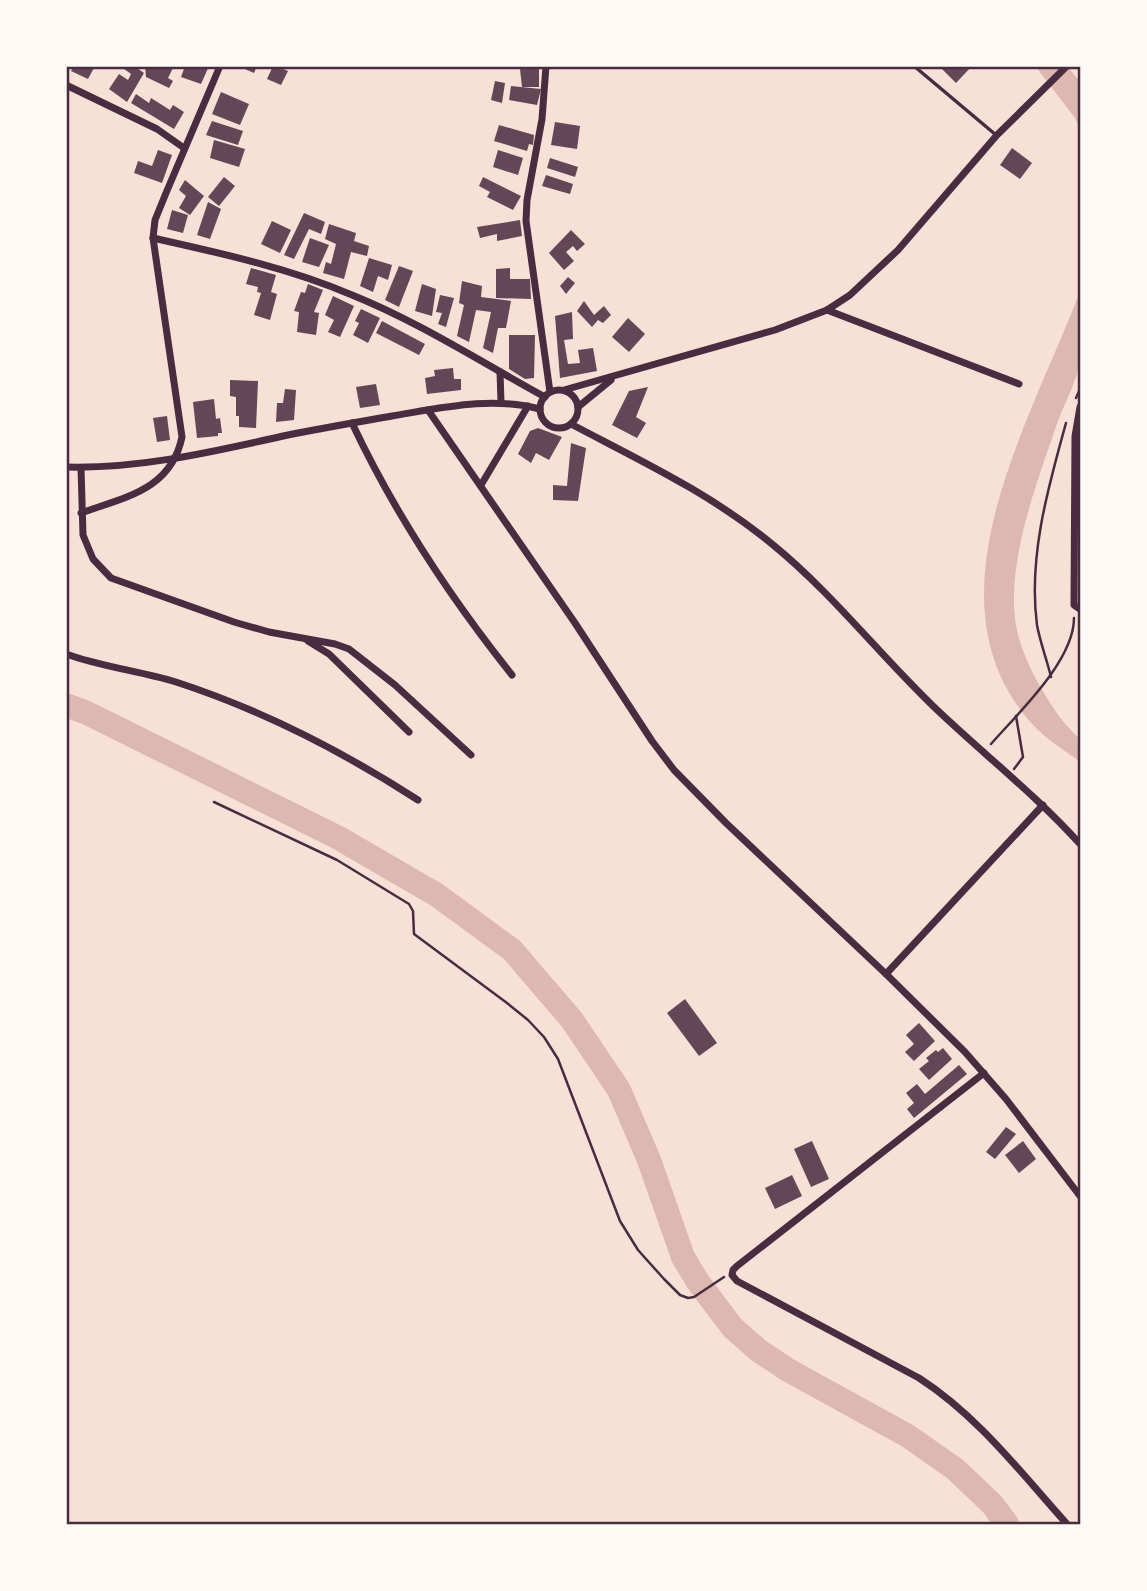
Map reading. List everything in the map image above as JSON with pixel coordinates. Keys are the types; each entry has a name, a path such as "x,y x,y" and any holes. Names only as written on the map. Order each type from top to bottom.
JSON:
{"street":[{"path":"81,513 148,488 160,480 174,460 182,438 153,238 155,220 220,66"},
{"path":"546,66 542,119 527,200 526,221 547,394 540,409 544,420 548,425 560,428 571,424 578,407 614,378"},
{"path":"153,238 277,269 341,290 402,318 500,372 547,394 614,378 775,330 827,310 850,295 898,250 997,135 1067,66"},
{"path":"66,85 157,129 184,148"},
{"path":"827,310 1019,384"},
{"path":"500,372 501,402"},
{"path":"564,390 573,397 578,407"},
{"path":"66,467 174,460 428,410 501,402 540,409"},
{"path":"481,485 528,406"},
{"path":"1077,607 1074,566 1080,407"},
{"path":"428,410 674,770 726,824 886,974 984,1073 1080,1196"},
{"path":"352,424 374,470 435,571 512,675"},
{"path":"571,424 692,487 771,543 820,589 902,676 1044,805 1080,844"},
{"path":"81,468 81,513 87,547 93,559 111,578 234,622 335,644 357,654 395,684 471,755"},
{"path":"1074,566 1080,555"},
{"path":"303,639 329,654 409,732"},
{"path":"66,654 172,681 232,704 350,758 418,800"},
{"path":"886,974 1044,805"},
{"path":"984,1073 737,1266 732,1275 737,1281 943,1393 979,1426 1067,1524"}],"lane":[{"path":"914,66 997,135"}],"path":[{"path":"1075,399 1080,389"},
{"path":"1051,677 1038,627 1034,587 1040,529 1069,412"},
{"path":"984,752 1051,677 1074,625 1077,607"},
{"path":"1010,774 1023,757 1017,714"},
{"path":"214,802 337,860 409,904 413,911 414,934 528,1020 558,1059 620,1220 638,1250 680,1295 688,1298 694,1297 724,1277"}],"shaded area":[{"path":"1036,67 1068,67 1080,82 1080,130 1075,118"},
{"path":"1080,291 1082,344 1078,369 1026,518 1014,595 1016,628 1025,655 1049,702 1080,739 1080,762 1034,726 1001,677 986,624 985,568 996,510 1014,453"}],"building":[{"path":"74,66 95,66 88,79 71,71"},
{"path":"120,66 134,66 144,73 127,102 109,89 119,74 128,80 131,74"},
{"path":"145,66 174,66 168,78 173,81 169,88 146,77"},
{"path":"185,66 209,66 201,84 181,77"},
{"path":"238,66 257,66 254,73"},
{"path":"273,66 282,66 281,68 288,71 281,85 267,79"},
{"path":"939,66 972,66 956,83"},
{"path":"539,67 539,87 522,87 520,69"},
{"path":"495,81 505,83 502,103 491,100"},
{"path":"511,86 541,89 537,105 509,100"},
{"path":"221,92 249,104 240,125 212,114"},
{"path":"136,94 149,103 151,98 170,110 173,105 184,112 174,129 131,103"},
{"path":"212,121 243,131 238,145 206,135"},
{"path":"555,122 580,126 577,149 551,145"},
{"path":"499,125 534,135 533,145 529,144 527,151 494,141"},
{"path":"214,140 245,149 239,167 210,158"},
{"path":"1012,148 1032,163 1020,179 1000,165"},
{"path":"158,150 172,155 162,183 134,173 138,161 152,166"},
{"path":"498,150 523,158 518,175 493,167"},
{"path":"550,158 578,167 575,177 547,168"},
{"path":"546,175 573,184 570,194 542,186"},
{"path":"224,177 235,186 219,206 208,197"},
{"path":"483,177 521,196 513,210 487,197 490,192 479,186"},
{"path":"185,180 204,196 190,215 179,208 186,196 179,190"},
{"path":"208,202 221,209 210,239 197,235"},
{"path":"172,210 188,215 183,233 167,229"},
{"path":"304,213 325,222 321,234 309,229 294,259 284,255"},
{"path":"520,220 522,236 497,241 497,234 480,238 477,227"},
{"path":"272,221 291,230 280,253 261,244"},
{"path":"329,224 356,233 354,241 369,246 367,256 351,252 344,279 323,273 326,262 331,264 336,244 325,239"},
{"path":"571,230 585,244 577,251 573,246 566,252 574,261 564,270 549,253"},
{"path":"310,238 329,245 319,267 302,262"},
{"path":"369,258 392,265 388,280 378,276 373,292 360,286"},
{"path":"399,266 413,271 399,307 385,300"},
{"path":"251,268 276,275 271,292 277,294 270,320 254,315 261,293 257,292 258,287 246,284"},
{"path":"510,268 510,279 530,279 531,299 496,298 496,269"},
{"path":"568,277 575,283 566,294 560,286"},
{"path":"462,281 482,286 481,297 511,301 506,328 498,328 493,353 483,348 491,312 476,310 469,342 457,336 464,305 459,303"},
{"path":"308,284 323,290 314,312 319,313 316,335 297,332 299,312 294,311 301,292 305,293"},
{"path":"422,284 436,289 432,316 415,311"},
{"path":"440,295 454,298 446,327 438,324 442,313 436,312"},
{"path":"333,296 354,306 340,337 328,332 334,320 325,315"},
{"path":"584,301 594,315 604,306 611,315 603,323 598,320 592,327 577,311"},
{"path":"361,309 380,318 368,343 353,335 359,323 355,321"},
{"path":"572,312 573,339 564,340 568,364 580,363 578,350 593,348 597,371 560,378 555,316"},
{"path":"628,318 645,334 629,352 612,337"},
{"path":"382,321 425,344 419,355 376,333"},
{"path":"509,335 535,335 534,378 525,379 509,369"},
{"path":"453,368 454,379 461,379 461,390 427,394 425,378 435,376 434,370"},
{"path":"230,380 258,381 256,428 239,427 236,397 230,396"},
{"path":"376,384 380,405 360,408 356,387"},
{"path":"648,387 636,417 646,423 637,438 612,425 629,391"},
{"path":"285,389 296,390 294,420 276,422 277,403 283,403"},
{"path":"214,399 216,419 220,418 222,433 218,433 218,436 197,438 193,402"},
{"path":"167,416 170,440 157,442 153,418"},
{"path":"538,428 562,437 549,460 536,453 531,463 518,454 530,431"},
{"path":"571,443 586,448 578,501 553,500 553,485 567,486"},
{"path":"685,999 717,1043 699,1056 667,1013"},
{"path":"919,1023 935,1041 914,1061 905,1052 914,1044 906,1035"},
{"path":"943,1048 952,1059 929,1080 919,1069 929,1061 926,1058"},
{"path":"959,1065 967,1074 914,1118 907,1109 914,1103 906,1093 917,1084 925,1094"},
{"path":"1006,1127 1016,1134 995,1159 986,1152"},
{"path":"812,1141 829,1179 811,1187 794,1149"},
{"path":"1023,1141 1036,1159 1019,1173 1005,1155"},
{"path":"792,1175 802,1196 775,1209 765,1188"}],"waterway":[{"path":"66,705 337,837 437,895 512,950 572,1020 619,1090 649,1160 683,1257 698,1282 733,1328 758,1350 788,1370 908,1436 955,1469 992,1504 1007,1524"}]}
